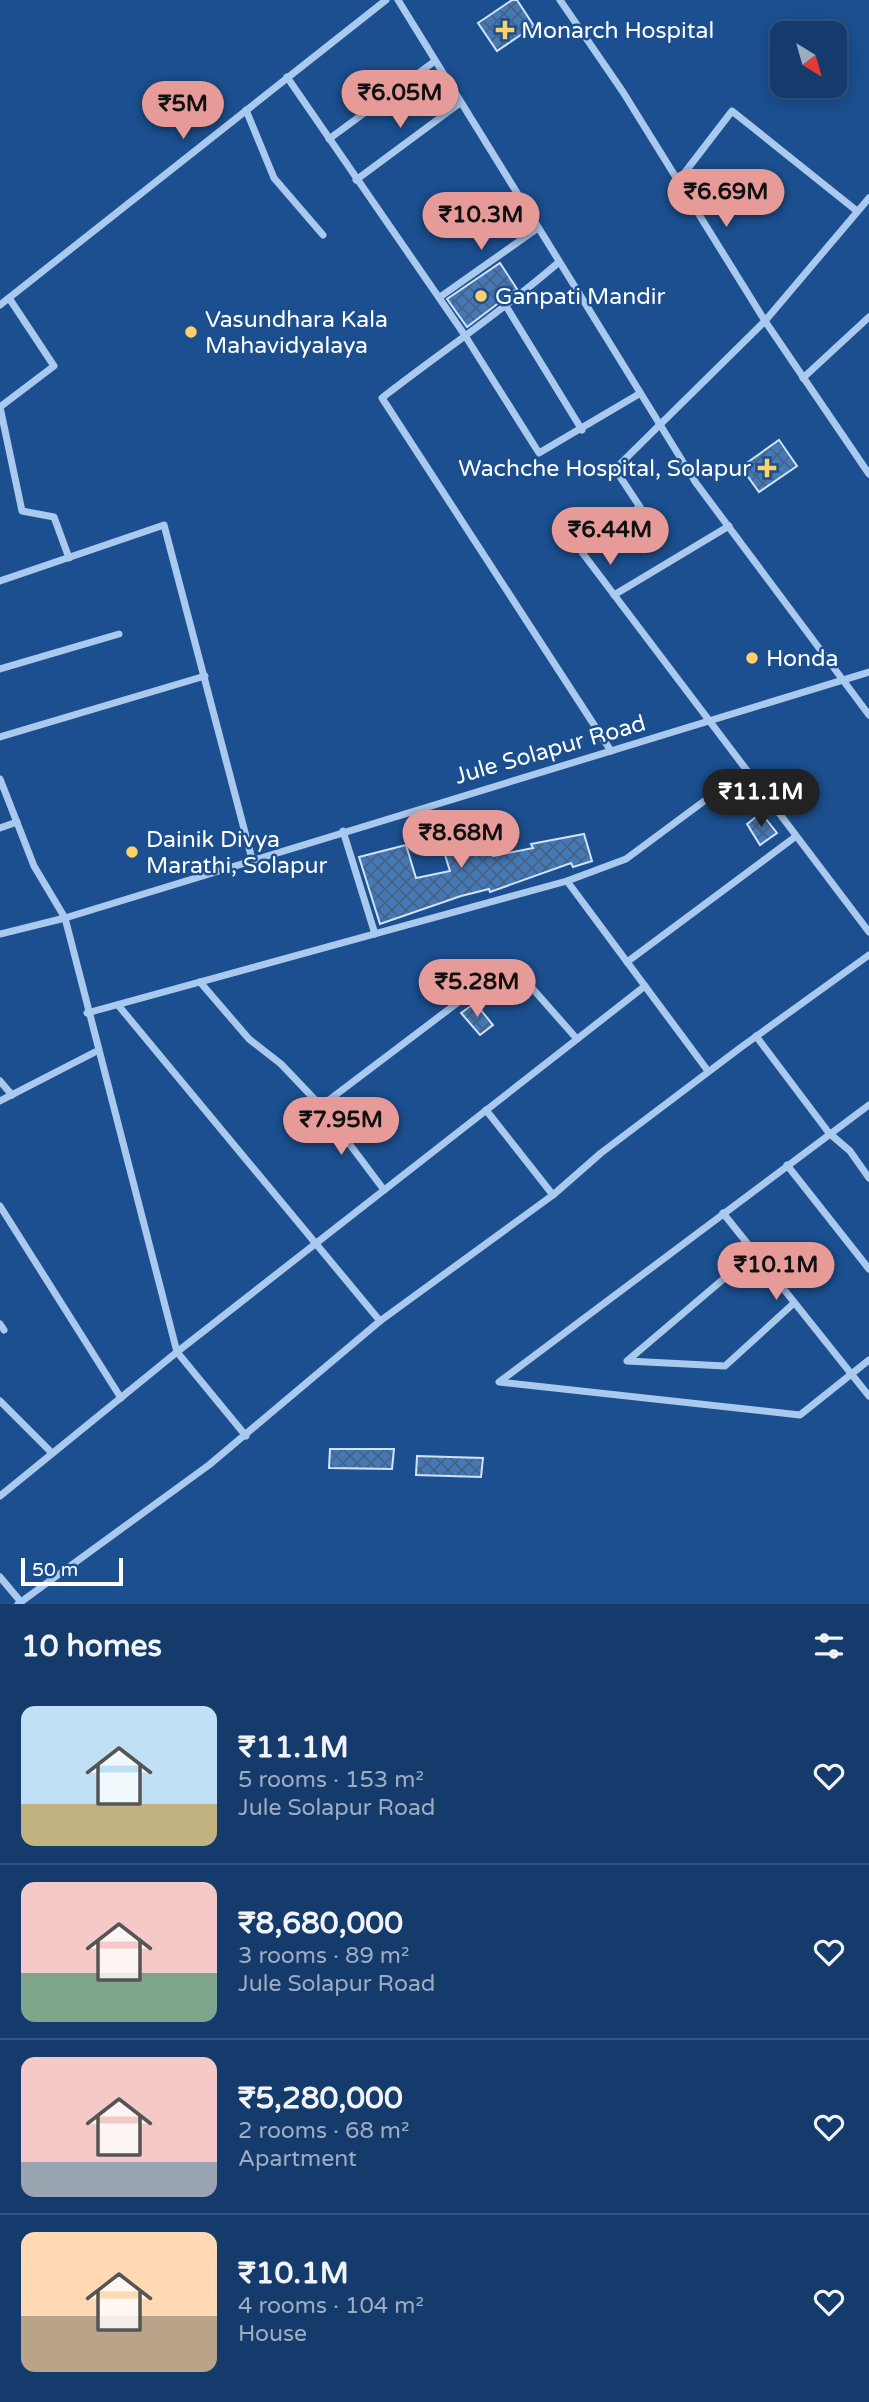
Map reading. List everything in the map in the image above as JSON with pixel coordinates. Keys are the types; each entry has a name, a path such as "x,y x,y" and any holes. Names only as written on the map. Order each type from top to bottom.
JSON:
{"street":[{"path":"0,305 386,0"},
{"path":"398,0 696,483 869,715"},
{"path":"560,0 624,92 765,321 869,474"},
{"path":"329,139 435,61"},
{"path":"287,77 356,180 440,297 539,453 639,394"},
{"path":"356,180 460,103"},
{"path":"246,110 274,178 323,235"},
{"path":"679,180 732,111 857,211"},
{"path":"869,198 765,321 661,427 615,469 640,507 578,547 869,932"},
{"path":"440,297 538,228"},
{"path":"559,262 506,306 464,334 382,398 611,751"},
{"path":"9,298 54,366 0,407 22,511 54,517 69,558"},
{"path":"506,306 582,430"},
{"path":"803,378 869,317"},
{"path":"0,581 164,525 252,859"},
{"path":"614,595 729,526"},
{"path":"0,669 119,634"},
{"name":"Jule Solapur Road","path":"0,934 65,918 869,672"},
{"path":"0,737 205,676"},
{"path":"88,1013 567,881 626,859 746,769"},
{"path":"0,779 34,866 65,918 97,1051 177,1352 246,1436"},
{"path":"0,828 17,822"},
{"path":"343,831 375,934"},
{"path":"627,962 796,836"},
{"path":"567,881 708,1072"},
{"path":"0,1577 20,1603 246,1436 380,1321 553,1195 601,1153 756,1036 869,955"},
{"path":"321,1106 510,963 577,1039"},
{"path":"200,982 249,1039 281,1064 321,1106 384,1190"},
{"path":"0,1496 177,1352 645,986"},
{"path":"118,1005 380,1321"},
{"path":"756,1036 829,1133 850,1151 869,1178"},
{"path":"0,1101 97,1051"},
{"path":"0,1081 12,1095"},
{"path":"486,1110 553,1195"},
{"path":"867,1110 829,1133 499,1382 800,1415 869,1360"},
{"path":"788,1165 869,1269"},
{"path":"0,1206 121,1398"},
{"path":"723,1213 869,1396"},
{"path":"754,1253 627,1361 725,1366 794,1303"},
{"path":"0,1401 52,1453"}],"building":[{"path":"512,0 517,0 534,26 497,51 478,23"},
{"name":"Ganpati Mandir","path":"500,263 517,289 467,327 447,299"},
{"path":"779,440 797,466 759,492 741,467"},
{"path":"761,813 777,833 760,845 747,824"},
{"path":"483,822 493,856 533,848 531,844 584,834 592,861 573,867 571,863 490,892 489,889 461,896 380,924 359,857 406,845 416,878 450,871 438,833"},
{"path":"475,1003 493,1025 480,1035 461,1013"},
{"path":"330,1449 394,1449 392,1469 329,1468"},
{"path":"417,1456 483,1458 481,1477 416,1475"}],"place":[{"name":"Monarch Hospital","path":"505,30"},
{"name":"Ganpati Mandir","path":"481,296"},
{"name":"Vasundhara Kala Mahavidyalaya","path":"191,332"},
{"name":"Wachche Hospital, Solapur","path":"767,468"},
{"name":"Honda","path":"752,658"},
{"name":"Dainik Divya Marathi, Solapur","path":"132,852"}]}
